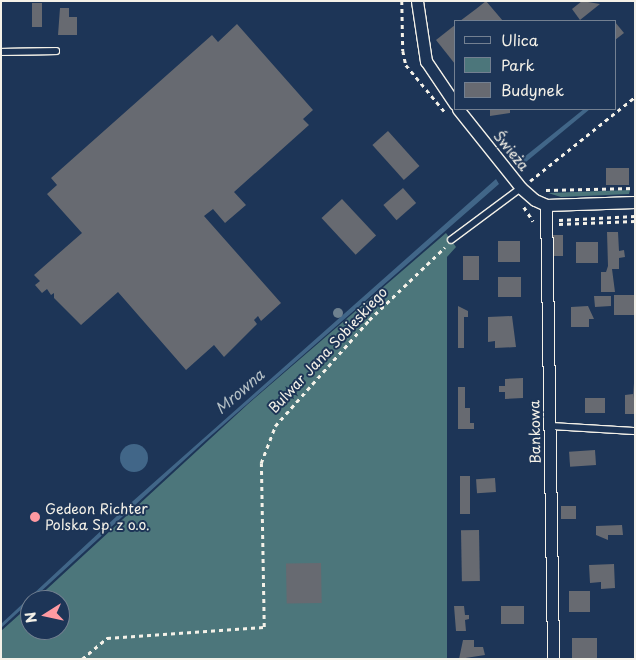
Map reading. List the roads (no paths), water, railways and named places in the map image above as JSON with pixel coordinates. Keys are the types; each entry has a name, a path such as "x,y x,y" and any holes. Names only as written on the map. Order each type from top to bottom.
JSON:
{"street":[{"path":"416,1 426,61 454,103"},
{"name":"Świeża","path":"459,110 521,188 546,205"},
{"path":"546,205 635,202"},
{"name":"Bankowa","path":"546,205 553,659"}],"lane":[{"path":"1,52 56,51"},
{"path":"451,240 521,188"},
{"path":"550,426 635,431"}],"water":[{"path":"583,110 589,110 521,166 518,162"},
{"path":"496,179 499,184 206,440 42,590 37,590 133,501"},
{"path":"134,444 144,448 148,458 144,468 134,472 124,468 120,458 124,448"},
{"path":"20,606 20,611 1,628 1,624"}],"place":[{"name":"Gedeon Richter Polska Sp. z o.o.","path":"35,517"}],"water label":[{"name":"Mrowna","path":"239,391"}]}
